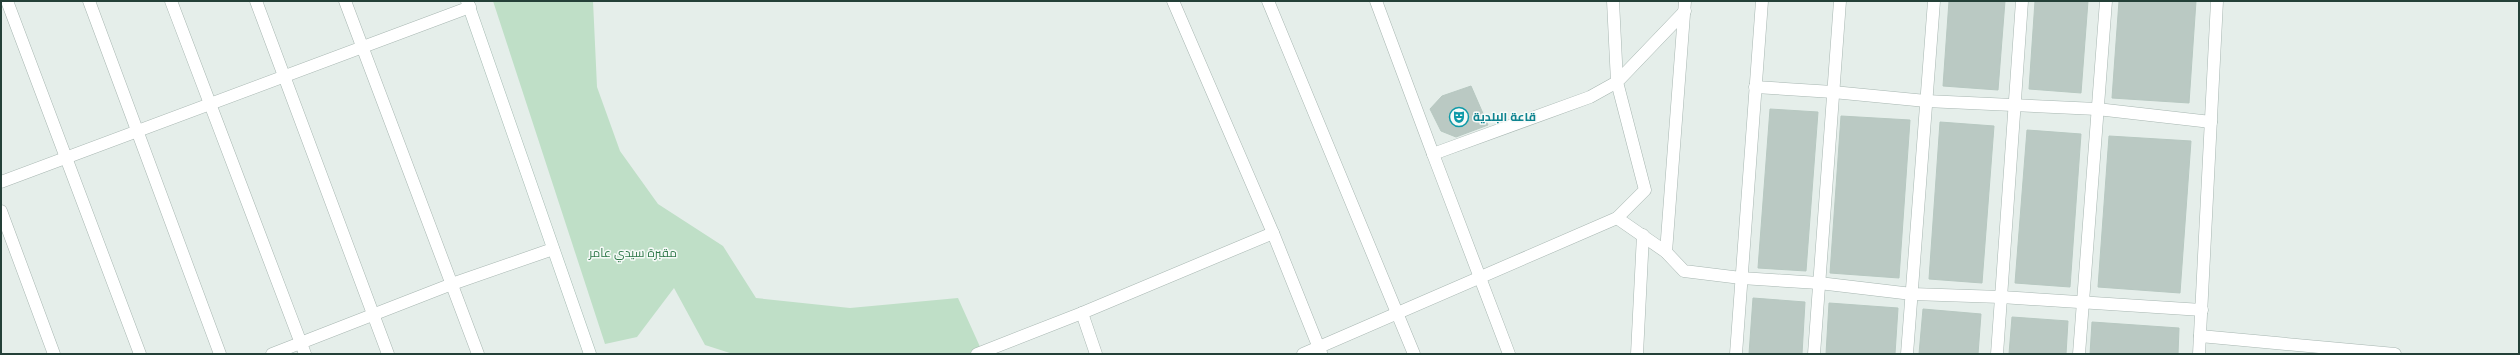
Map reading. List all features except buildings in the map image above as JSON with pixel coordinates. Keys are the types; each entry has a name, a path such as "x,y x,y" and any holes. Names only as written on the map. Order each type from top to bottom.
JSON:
{"street":[{"path":"7,1 140,354"},
{"path":"89,1 220,354"},
{"path":"172,1 303,348"},
{"path":"256,1 388,354"},
{"path":"345,1 478,354"},
{"path":"1173,1 1273,233 1320,351"},
{"path":"1268,1 1414,354"},
{"path":"1376,1 1479,278 1509,354"},
{"path":"1303,354 1320,351 1397,313 1617,218 1645,190 1617,82 1613,1"},
{"path":"1736,354 1762,1"},
{"path":"1814,354 1840,1"},
{"path":"1908,354 1934,1"},
{"path":"1996,354 2022,1"},
{"path":"2079,354 2106,1"},
{"path":"2200,354 2217,1"},
{"path":"1,182 285,77 468,4 590,354"},
{"path":"1433,154 1590,97 1617,82 1685,6"},
{"path":"1666,252 1685,6"},
{"path":"1755,87 1833,92 1926,101 2098,109 2211,122"},
{"path":"1,211 54,354"},
{"path":"1617,218 1666,252 1684,271 1742,278 1819,283 1912,294 2001,297 2202,310"},
{"path":"977,354 1082,313 1273,233"},
{"path":"1637,354 1643,235"},
{"path":"272,354 303,348 374,316 452,284 553,249"},
{"path":"1082,313 1096,354"},
{"path":"2200,336 2395,354"}],"green space":[{"name":"مقبرة سيدي عامر","path":"493,1 593,1 597,87 620,151 658,204 723,246 756,298 850,308 958,298 981,349 970,354 733,354 705,345 674,288 637,337 605,344"}],"place":[{"name":"قاعة البلدية","path":"1459,117"}]}
